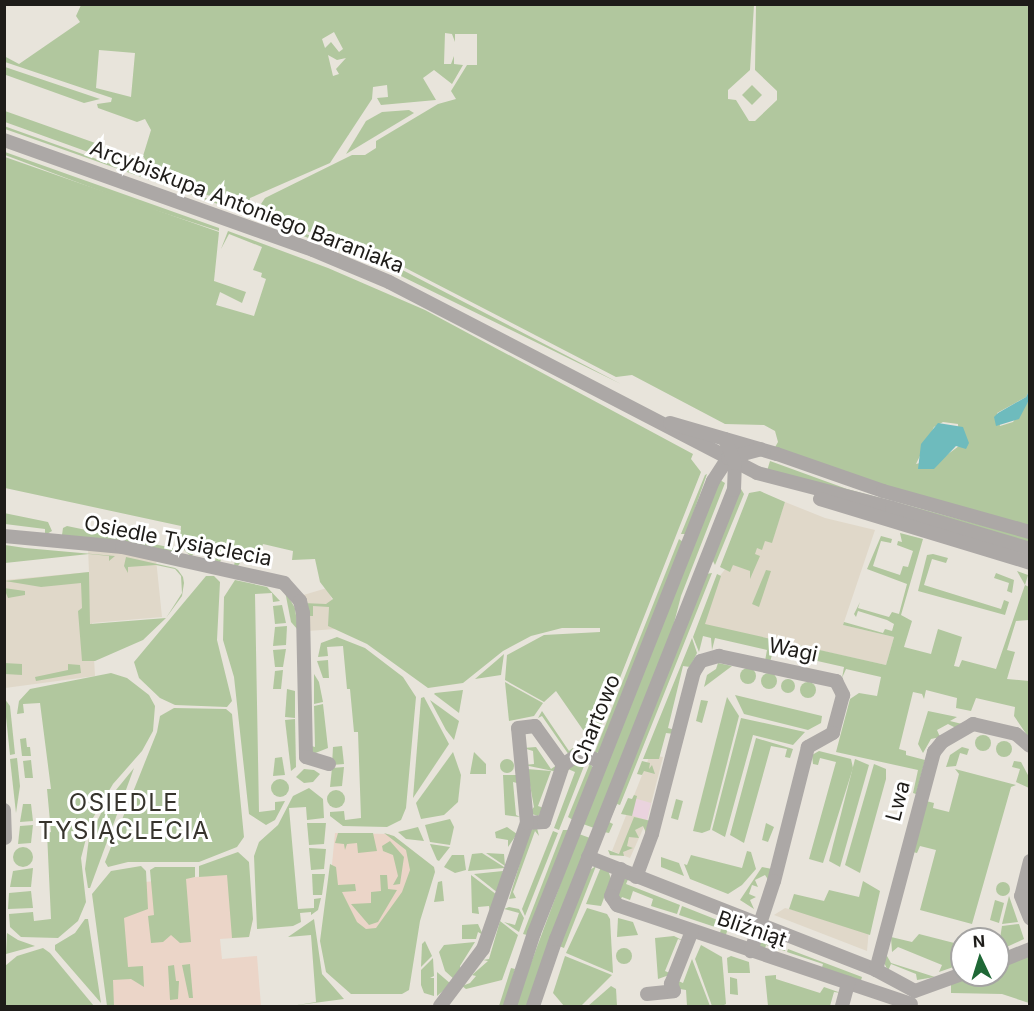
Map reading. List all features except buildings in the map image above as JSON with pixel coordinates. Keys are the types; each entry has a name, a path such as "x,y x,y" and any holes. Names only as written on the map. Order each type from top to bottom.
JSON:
{"street":[{"name":"Arcybiskupa Antoniego Baraniaka","path":"4,140 313,250 389,282 663,421 693,442 757,473 783,482"},
{"name":"Arcybiskupa Antoniego Baraniaka","path":"663,421 760,449 883,491 1029,532"},
{"name":"Chartowo","path":"533,1006 588,857 734,490 731,460 725,439"},
{"path":"693,442 709,461 713,481"},
{"path":"731,460 760,449"},
{"name":"Chartowo","path":"510,1006 534,933 713,481 731,460"},
{"path":"734,490 757,473"},
{"path":"783,482 892,508 1029,549"},
{"path":"783,482 795,491 865,515 1029,563"},
{"name":"Osiedle Tysiąclecia","path":"4,536 122,547 284,583 300,601 303,613 306,757 329,764"},
{"name":"Wagi","path":"636,877 652,834 694,672 701,661 719,656 837,681 843,694 833,733 808,747 760,924"},
{"name":"Lwa","path":"876,970 934,752 942,742 973,724 1016,734 1029,746"},
{"path":"440,1006 483,949 527,823 518,728 535,726 563,765"},
{"path":"527,823 544,822 563,765 580,753 602,762"},
{"path":"4,810 5,838"},
{"name":"Bliźniąt","path":"588,857 876,970 913,1001"},
{"path":"1029,861 1021,896 1029,918"},
{"name":"Bliźniąt","path":"621,869 613,902 751,951 848,983 913,1001"},
{"path":"751,951 760,924"},
{"path":"647,994 674,991 671,984 692,931"},
{"path":"1010,957 1029,949"},
{"path":"913,1001 950,981"},
{"path":"842,1006 848,983"}],"shaded area":[{"path":"785,502 825,518 875,530 843,625 894,637 886,665 701,624 719,577 755,531 773,538"},
{"path":"88,548 156,559 162,617 92,623 95,676 5,688 5,580 89,572"},
{"path":"327,588 337,611 336,629 307,631 300,596"},
{"path":"650,755 663,757 647,820 630,858 612,851"},
{"path":"634,798 651,803 647,820 627,814"},
{"path":"335,833 389,834 425,861 394,993 330,885"},
{"path":"227,874 253,919 249,937 220,939 222,959 257,956 261,1006 110,1006 95,905 145,882"},
{"path":"785,908 869,929 867,951 774,915"}],"green space":[{"path":"81,5 754,5 750,70 728,90 728,99 736,100 749,121 755,121 777,100 777,91 755,70 756,5 1029,5 1029,391 1026,397 997,413 1000,426 1013,422 1029,400 1029,527 897,490 774,449 778,442 775,431 764,425 725,424 632,375 616,377 390,260 255,213 265,198 352,155 365,155 376,148 376,141 438,104 456,99 451,91 467,65 477,65 477,34 455,34 455,42 452,34 445,33 444,64 451,64 454,56 454,64 463,65 452,84 434,70 423,78 436,100 381,105 377,98 388,97 387,85 373,87 372,99 330,163 250,198 249,203 234,198 224,201 5,122 5,111 146,161 143,156 151,130 145,119 137,122 98,108 97,104 111,102 112,98 5,62 4,56 19,64 80,22 76,16","holes":["334,32 343,49 339,52 331,42 325,48 322,39","99,50 135,53 131,97 96,88","328,55 337,60 346,58 336,69 339,74 333,76","943,422 958,424 959,446 944,457 916,464 934,427"]},
{"path":"5,67 100,99 84,103 6,75"},
{"path":"752,85 762,95 752,105 742,95"},
{"path":"409,110 414,113 346,154 366,121 382,112"},
{"path":"4,126 228,206 232,209 5,129"},
{"path":"5,152 219,228 219,231 127,201 5,155"},
{"path":"5,157 219,232 214,281 246,292 242,303 220,292 216,305 254,316 266,279 261,277 262,273 253,270 262,247 229,234 221,249 228,231 328,268 425,310 693,454 691,459 701,472 590,754 583,745 590,740 556,691 544,702 505,680 507,655 544,635 600,632 600,628 562,628 531,636 503,651 463,683 428,688 367,644 328,626 329,607 313,606 313,616 306,616 303,603 326,604 333,599 320,582 315,559 292,560 293,551 263,544 257,561 243,558 238,566 234,566 236,554 223,551 220,563 215,562 216,555 194,550 192,557 184,550 180,538 181,526 5,488"},
{"path":"257,217 389,263 621,384 399,275"},
{"path":"770,461 847,489 1029,538 1029,544 767,471"},
{"path":"707,474 686,534 681,534 705,475"},
{"path":"720,480 725,483 681,596 673,627 594,828 583,824"},
{"path":"741,489 744,494 715,565 712,559"},
{"path":"760,491 785,502 772,543 765,541 762,550 757,548 755,554 760,556 750,579 750,571 733,565 730,572 720,567 749,493"},
{"path":"4,513 48,522 52,531 45,535 45,529 5,524"},
{"path":"67,526 173,548 175,553 62,535 63,528"},
{"path":"900,533 923,539 901,615 912,621 904,647 931,654 938,629 962,637 954,666 959,667 962,660 996,669 1025,585 1029,587 1029,620 1016,621 1007,650 1015,652 1007,679 1029,681 1029,738 1014,716 1015,707 976,698 971,711 956,708 957,698 926,690 924,699 922,694 913,692 899,749 906,751 906,755 925,760 916,794 913,793 918,770 836,752 850,699 859,693 877,696 881,677 846,669 842,678 844,667 773,651 770,662 765,661 767,650 715,638 712,650 711,638 703,636 699,652 693,637 717,574 721,576 705,624 886,665 894,637 843,625 844,622 883,633 885,629 892,631 894,624 887,620 858,611 856,617 854,614 860,602 858,608 889,617 892,612 899,614 907,584 867,569 881,536 892,539 891,543 881,541 873,566 900,575 903,566 908,567 913,551 897,545 898,541 902,542"},
{"path":"679,539 683,542 599,752 594,754"},
{"path":"5,545 115,556 109,561 109,556 89,554 5,563"},
{"path":"933,554 948,558 946,563 932,559 924,585 1001,609 1004,600 1009,602 1005,615 918,591 927,555"},
{"path":"126,557 175,568 183,577 182,596 166,618 182,593 181,576 175,569 156,565 128,567 128,573 124,566"},
{"path":"766,570 771,571 759,607 752,604"},
{"path":"1017,571 1028,575 1025,585"},
{"path":"89,572 90,624 166,618 143,640 95,661 82,661 78,611 82,608 81,583 41,587 5,581"},
{"path":"712,573 620,805 617,804 609,822 613,824 609,833 604,832 706,574"},
{"path":"996,573 1014,580 1012,593 1007,591 1009,583 994,578"},
{"path":"206,576 214,576 220,582 217,640 232,701 227,707 175,705 160,698 139,678 134,662"},
{"path":"235,580 267,587 280,601 273,602 272,593 255,594 259,812 275,810 275,802 285,801 275,820 266,825 249,814 234,677 223,640 224,597"},
{"path":"4,588 25,591 25,595 8,598"},
{"path":"285,591 295,608 298,630 291,622"},
{"path":"282,605 286,623 275,624 273,606"},
{"path":"287,626 286,645 273,646 275,627"},
{"path":"337,637 365,648 403,677 416,697 406,808 401,820 387,827 343,826 330,816 330,812 344,811 345,820 361,818 358,732 354,732 343,646 327,647 328,656 318,657 321,643"},
{"path":"692,638 697,653 690,667 683,666 668,728 675,730 674,734 666,733 659,759 643,759"},
{"path":"286,649 283,667 275,667 273,650"},
{"path":"504,654 501,675 475,679 496,661"},
{"path":"328,660 329,678 323,678 317,661"},
{"path":"4,663 22,664 22,675 5,674"},
{"path":"718,663 732,666 704,687 707,675 716,669"},
{"path":"68,664 80,665 81,673 36,681 35,677 68,670"},
{"path":"748,668 756,676 748,684 740,676"},
{"path":"283,670 281,689 273,689 275,671"},
{"path":"111,673 127,678 149,695 155,706 153,731 142,751 113,784 90,823 81,858 86,902 78,921 58,938 21,937 10,927 9,914 33,912 34,921 51,919 47,833 51,832 47,789 51,789 40,703 23,704 24,713 17,714 19,701 30,689"},
{"path":"769,673 775,675 777,681 775,687 769,689 763,687 761,681 763,675"},
{"path":"314,674 319,682 323,702 314,704"},
{"path":"788,679 793,681 795,686 793,691 788,693 783,691 781,686 783,681"},
{"path":"505,682 543,703 534,716 509,721"},
{"path":"808,682 816,690 808,698 800,690"},
{"path":"287,689 295,691 295,718 285,717"},
{"path":"463,690 459,713 434,694 435,693"},
{"path":"735,695 822,716 821,723 808,730 744,714"},
{"path":"424,697 449,744 413,798 421,698"},
{"path":"727,697 739,716 710,830 702,833 693,831"},
{"path":"4,698 10,706 15,754 10,755"},
{"path":"430,700 459,721 454,740 446,730"},
{"path":"701,700 708,701 702,723 696,721"},
{"path":"323,704 328,748 313,754 308,745 315,747 314,706"},
{"path":"174,708 226,709 232,714 244,837 237,847 199,862 128,862 108,867 105,862 157,732 160,716"},
{"path":"542,711 569,751 574,747 569,755 542,716 538,718"},
{"path":"928,711 957,717 950,721 962,724 956,728 948,724 937,730 940,737 931,739 923,753 918,744"},
{"path":"741,718 805,732 793,745 753,735 725,837 712,830"},
{"path":"295,719 296,767 291,771 285,720"},
{"path":"980,735 986,735 991,743 989,749 980,751 975,746 975,740"},
{"path":"26,738 31,756 22,756 20,739"},
{"path":"756,738 793,749 790,758 785,757 787,749 771,746 744,843 730,835"},
{"path":"1001,741 1007,741 1012,749 1010,755 1001,757 996,752 996,746"},
{"path":"342,746 344,764 332,765 333,747"},
{"path":"536,747 551,769 557,765 558,772 524,765 534,764 533,751 523,748"},
{"path":"962,747 969,749 967,755 960,753 956,766 946,767 950,755"},
{"path":"819,751 851,759 853,768 823,863 809,859 836,762 820,758 818,765 813,764 812,755"},
{"path":"453,752 461,775 458,802 444,815 421,819 416,803"},
{"path":"474,752 486,764 486,774 470,774"},
{"path":"282,757 285,775 273,776 275,758"},
{"path":"17,758 20,786 16,813 10,759"},
{"path":"507,759 512,761 514,766 512,771 507,773 502,771 500,766 502,761"},
{"path":"855,759 869,765 840,867 829,861"},
{"path":"31,760 33,778 25,778 23,761"},
{"path":"578,760 586,761 559,830 554,828 575,772 568,769"},
{"path":"642,761 650,763 649,769 652,765 655,774 644,771 642,775 637,774"},
{"path":"1014,761 1021,762 1029,777 1029,788 1016,782 1020,769 1012,767"},
{"path":"590,763 593,768 573,820 568,817"},
{"path":"874,764 886,769 886,779 860,873 845,865"},
{"path":"344,767 342,786 330,787 332,768"},
{"path":"134,768 90,888 88,888 85,869 89,838 107,801"},
{"path":"304,769 314,770 320,774 313,782 304,783 296,777"},
{"path":"527,769 551,771 538,806 544,808 538,816 529,813 534,807"},
{"path":"955,769 1016,785 1011,787 972,924 920,910 936,850 920,846 917,853 913,852 926,801 934,803 933,808 949,812 959,774"},
{"path":"503,775 516,775 517,783 513,782 516,815 520,817 505,815"},
{"path":"280,779 286,782 289,788 286,794 280,797 274,794 271,788 274,782"},
{"path":"309,788 323,799 324,818 307,820 306,807 289,808 298,909 314,908 314,899 321,898 318,910 311,915 311,912 300,913 301,922 293,926 257,929 254,856 259,842 278,825 293,796"},
{"path":"336,790 342,793 345,799 342,805 336,808 330,805 327,799 330,793"},
{"path":"634,795 637,796 632,816 621,814 628,798 632,799"},
{"path":"676,799 683,801 678,820 671,818"},
{"path":"23,804 31,804 33,821 20,822"},
{"path":"634,817 651,821 647,835 643,826 635,830 639,838 629,837 627,846 633,848 623,852 624,856 610,855 608,850 619,854"},
{"path":"450,819 454,827 450,845 430,842 425,825"},
{"path":"307,823 326,823 324,844 309,845"},
{"path":"766,823 774,827 768,842 762,840"},
{"path":"33,825 31,843 18,844 20,826"},
{"path":"418,827 424,841 406,839 398,832"},
{"path":"507,827 517,834 508,847 508,840 496,838 495,832"},
{"path":"537,828 539,836 535,831 513,892 516,898 509,899 530,830"},
{"path":"563,830 569,830 527,935 523,934"},
{"path":"553,831 558,833 525,916 522,909"},
{"path":"338,833 373,833 377,851 358,853 357,843 347,844 345,850 344,844 335,843"},
{"path":"384,833 394,836 434,867 435,872 420,921 409,990 402,994 351,994 326,972 320,941 330,864 336,867 338,885 355,884 356,891 342,892 357,922 366,929 376,928 402,892 410,870 406,850"},
{"path":"579,834 590,838 528,1006 515,1006"},
{"path":"390,841 404,857 400,884 393,885 398,876 393,855 383,851 382,846"},
{"path":"430,844 450,847 439,861"},
{"path":"23,847 30,850 33,857 30,864 23,867 16,864 13,857 16,850"},
{"path":"309,848 326,849 324,869 311,870"},
{"path":"747,851 751,852 756,869 742,885 728,894 690,879 684,864 687,865 691,855 742,868"},
{"path":"238,852 249,862 253,919 249,937 232,938 227,875 199,877 199,866"},
{"path":"482,853 504,868 468,871 472,854"},
{"path":"486,853 504,854 505,866"},
{"path":"452,855 464,855 466,870 455,873 444,867"},
{"path":"661,857 679,863 684,876 661,867"},
{"path":"141,866 146,871 148,909 124,918 128,967 143,966 144,987 131,979 113,980 114,1006 107,1006 92,894 111,871"},
{"path":"596,866 564,948 559,946 590,870"},
{"path":"155,867 195,867 195,877 186,879 191,942 180,943 171,935 163,942 151,943 148,916 154,915 150,870"},
{"path":"601,867 608,870 611,879 601,906 586,904"},
{"path":"762,867 772,869 769,881 765,875 755,880 758,887 752,885 749,894 756,897 750,900 754,909 740,900"},
{"path":"33,868 31,887 10,887 13,871"},
{"path":"503,871 498,893 474,874"},
{"path":"312,874 325,874 322,895 313,895"},
{"path":"380,875 387,875 388,889 397,890 378,922 369,925 351,904 371,903 371,892 381,891"},
{"path":"471,875 497,895 490,913 489,906 478,907 479,914 472,913"},
{"path":"629,877 626,884 680,905 677,914 651,906 653,899 633,891 630,900 622,897 619,903 615,895 622,879"},
{"path":"442,881 444,901 434,902 438,882"},
{"path":"863,881 880,891 870,935 789,909 794,894 824,901 829,890 859,897"},
{"path":"1000,882 1006,882 1010,889 1006,896 1000,896 996,892 996,886"},
{"path":"31,891 33,908 8,909 9,893"},
{"path":"1009,896 1018,922 1002,924"},
{"path":"995,900 1004,903 999,923 990,920"},
{"path":"682,906 725,923 728,916 731,918 725,938 719,937 721,929 679,915"},
{"path":"509,907 519,909 524,918 519,932 504,922 515,925 519,913 504,909"},
{"path":"587,908 607,914 610,919 613,973 566,953"},
{"path":"618,918 633,922 638,935 617,937"},
{"path":"85,919 88,919 101,1003 55,950 55,945 75,933"},
{"path":"314,919 322,974 344,999 291,1006 316,1002 311,935 288,937"},
{"path":"500,921 518,935 502,980 466,989 462,986 470,983 476,976 472,975 488,961 483,960 489,959"},
{"path":"478,924 483,935 478,932 476,939 462,939 462,925"},
{"path":"1019,924 1024,939 1010,945 1010,927 1002,926"},
{"path":"7,933 18,940 35,946 6,954"},
{"path":"766,933 767,940 786,948 785,951 766,945 764,952 759,945"},
{"path":"919,934 950,942 950,968 939,972 942,965 898,947 892,952 891,937 912,942"},
{"path":"674,936 684,941 678,939 665,971 672,974 658,979 655,938"},
{"path":"425,941 432,956 421,967 422,944"},
{"path":"475,942 460,966 461,973 455,980 445,971 439,952 444,945"},
{"path":"701,945 722,957 726,1004 722,1006 712,1006 695,959"},
{"path":"43,948 50,953 94,1006 5,1006 5,966 17,956"},
{"path":"624,948 630,950 632,956 630,962 624,964 618,962 616,956 618,950"},
{"path":"788,949 862,977 860,984 821,971 823,964 787,952"},
{"path":"1029,955 1029,1003 1002,994 951,993 951,987 1010,987 1010,962"},
{"path":"565,956 612,975 581,1006 564,1006 553,993"},
{"path":"731,956 749,962 750,973 728,973 727,958"},
{"path":"887,956 891,963 935,977 917,980 916,974 891,964 888,971 882,958"},
{"path":"433,958 434,976 430,978 434,978 434,996 424,993 421,985 421,970"},
{"path":"692,959 710,1006 687,1006 686,990 680,989 676,980 683,983"},
{"path":"190,964 193,998 189,998 182,965"},
{"path":"174,965 176,981 179,981 178,999 170,1000 168,966"},
{"path":"511,968 515,969 505,1006 499,1006"},
{"path":"437,972 451,984 437,996"},
{"path":"776,975 776,979 820,993 824,987 841,993 834,992 830,1006 768,1006 765,976"},
{"path":"730,977 737,979 738,995 730,994"},
{"path":"611,986 616,989 617,1006 588,1006"}],"water":[{"path":"1029,391 1029,400 1019,419 996,426 994,417 1026,397"},
{"path":"938,423 963,427 969,443 966,449 956,446 934,469 918,469 921,444"}],"district":[{"name":"OSIEDLE TYSIĄCLECIA","path":"124,817"}]}
